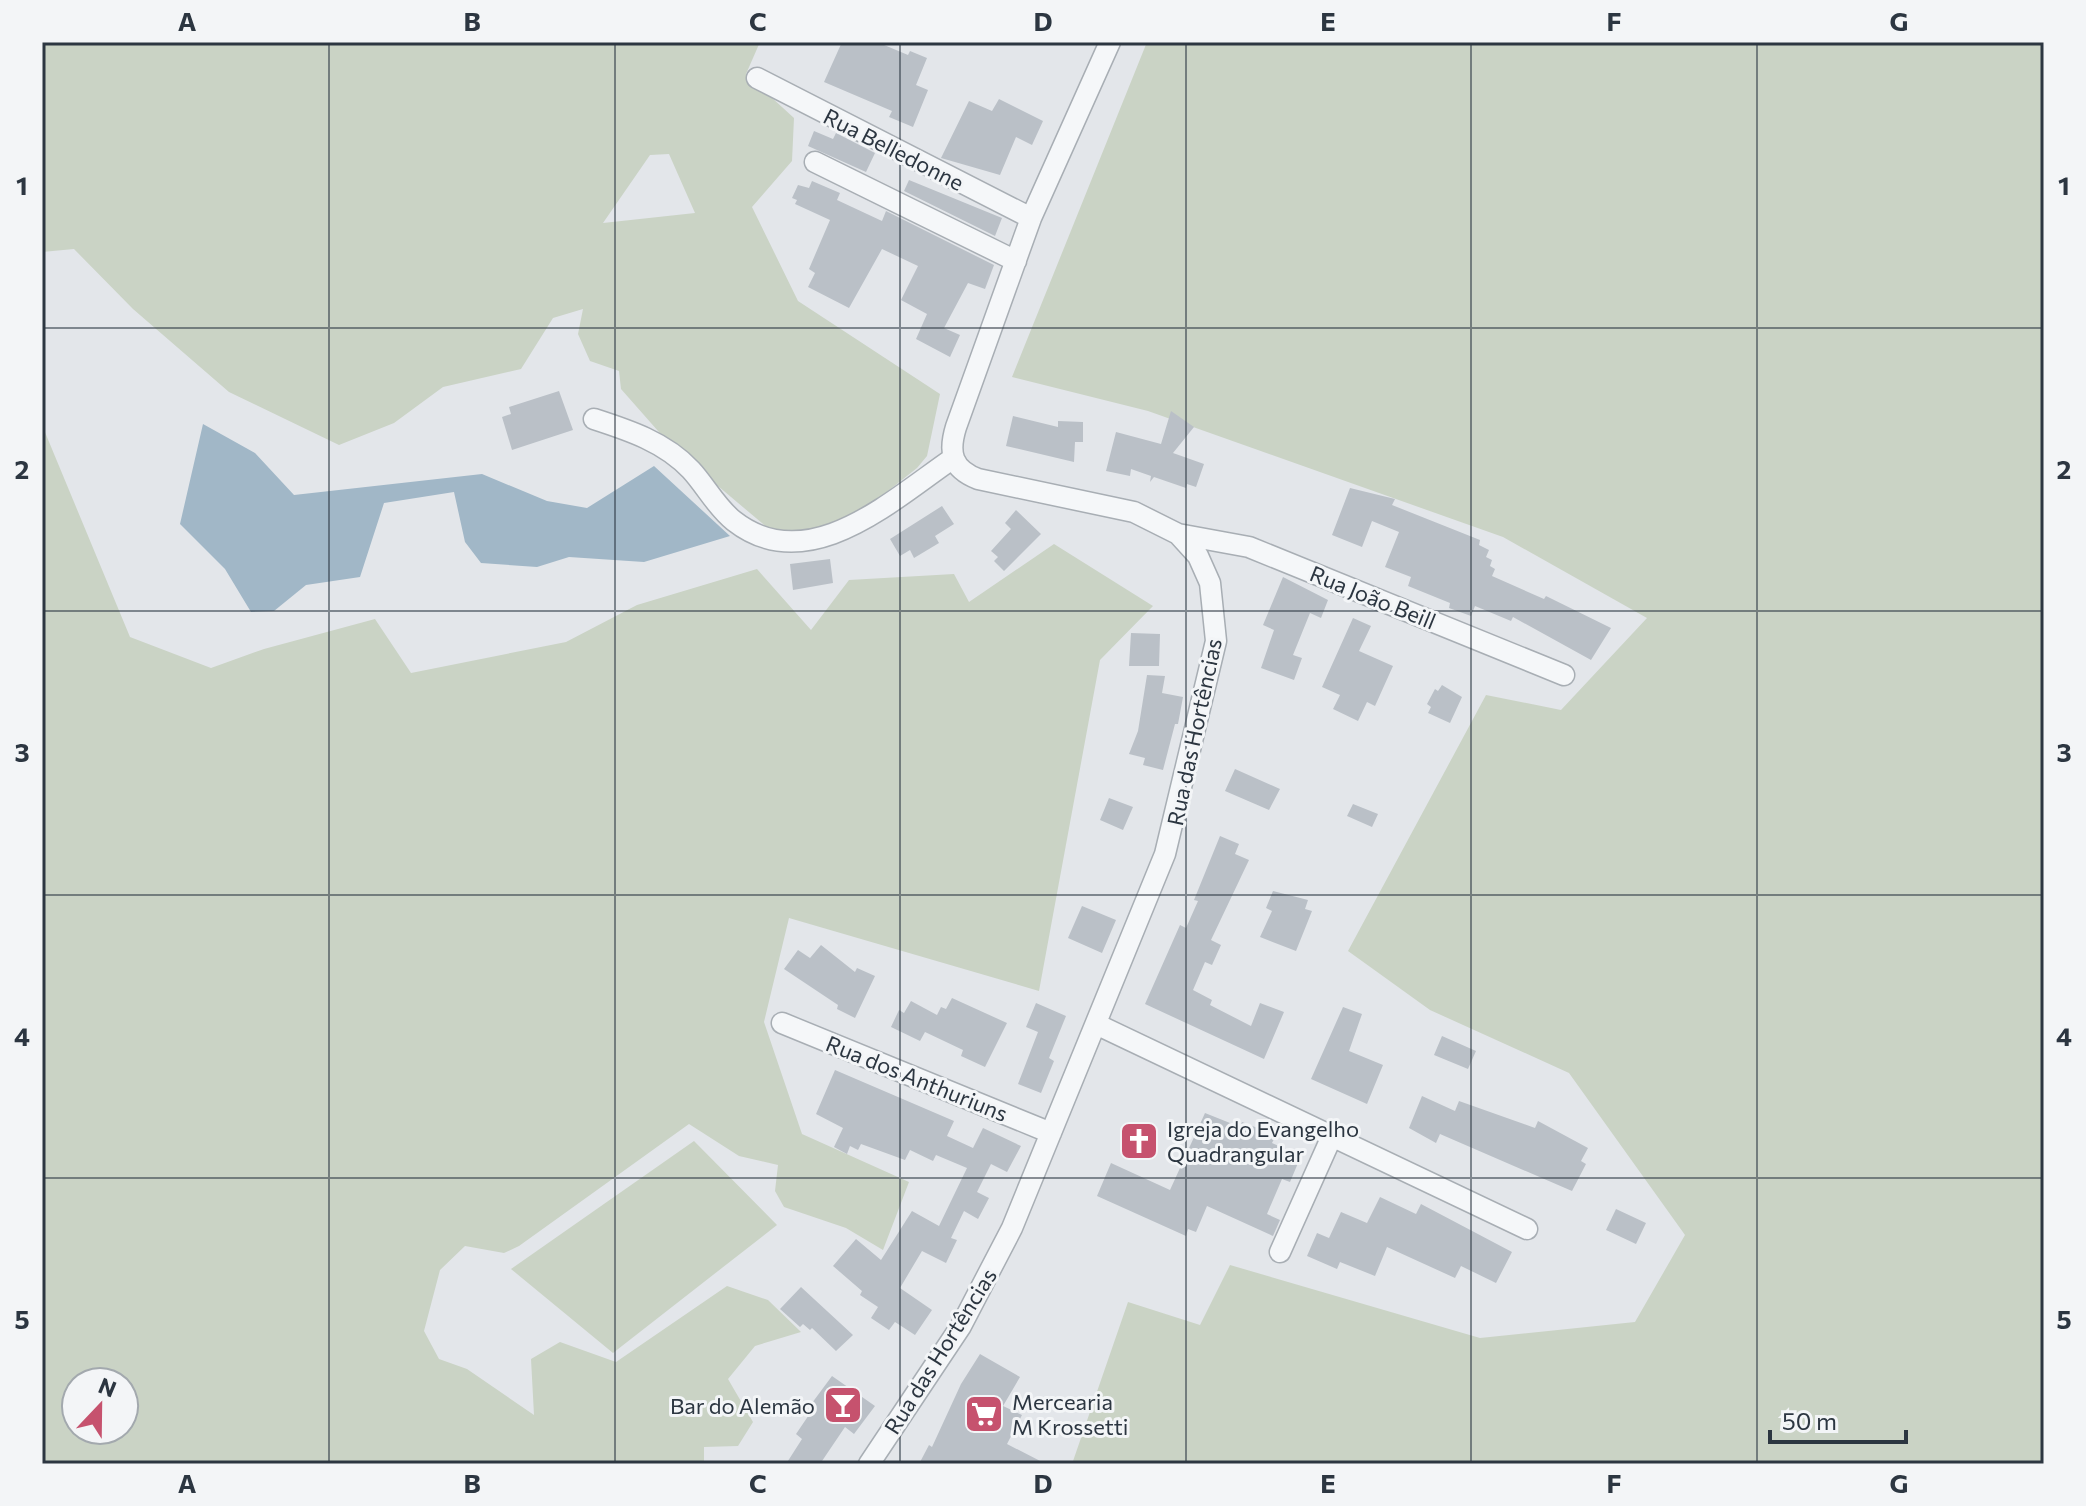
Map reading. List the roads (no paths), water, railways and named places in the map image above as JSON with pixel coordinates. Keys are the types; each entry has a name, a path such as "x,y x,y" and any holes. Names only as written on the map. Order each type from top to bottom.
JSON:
{"street":[{"path":"594,419 644,436 688,466 734,521 765,537 808,543 848,529 952,459 951,444 956,427 1031,218 1110,42"},
{"name":"Rua Belledonne","path":"757,78 1031,218"},
{"path":"815,162 1016,261"},
{"name":"Rua das Hortências","path":"869,1464 978,1298 1012,1228 1173,830 1212,663 1216,613 1210,583 1198,556 1178,534 1134,512 978,479 962,473 952,459"},
{"name":"Rua João Beill","path":"1178,534 1249,547 1564,675"},
{"name":"Rua dos Anthuriuns","path":"782,1023 1051,1133"},
{"path":"1096,1024 1527,1229"},
{"path":"1280,1252 1332,1136"}],"water":[{"path":"203,424 255,453 294,495 482,474 547,501 587,508 654,466 730,536 644,562 569,557 537,567 481,563 465,542 454,492 384,503 360,577 306,585 274,611 251,612 225,569 180,524"}],"place":[{"name":"Igreja do Evangelho Quadrangular","path":"1139,1141"},
{"name":"Bar do Alemão","path":"843,1405"},
{"name":"Mercearia M Krossetti","path":"984,1414"}]}
